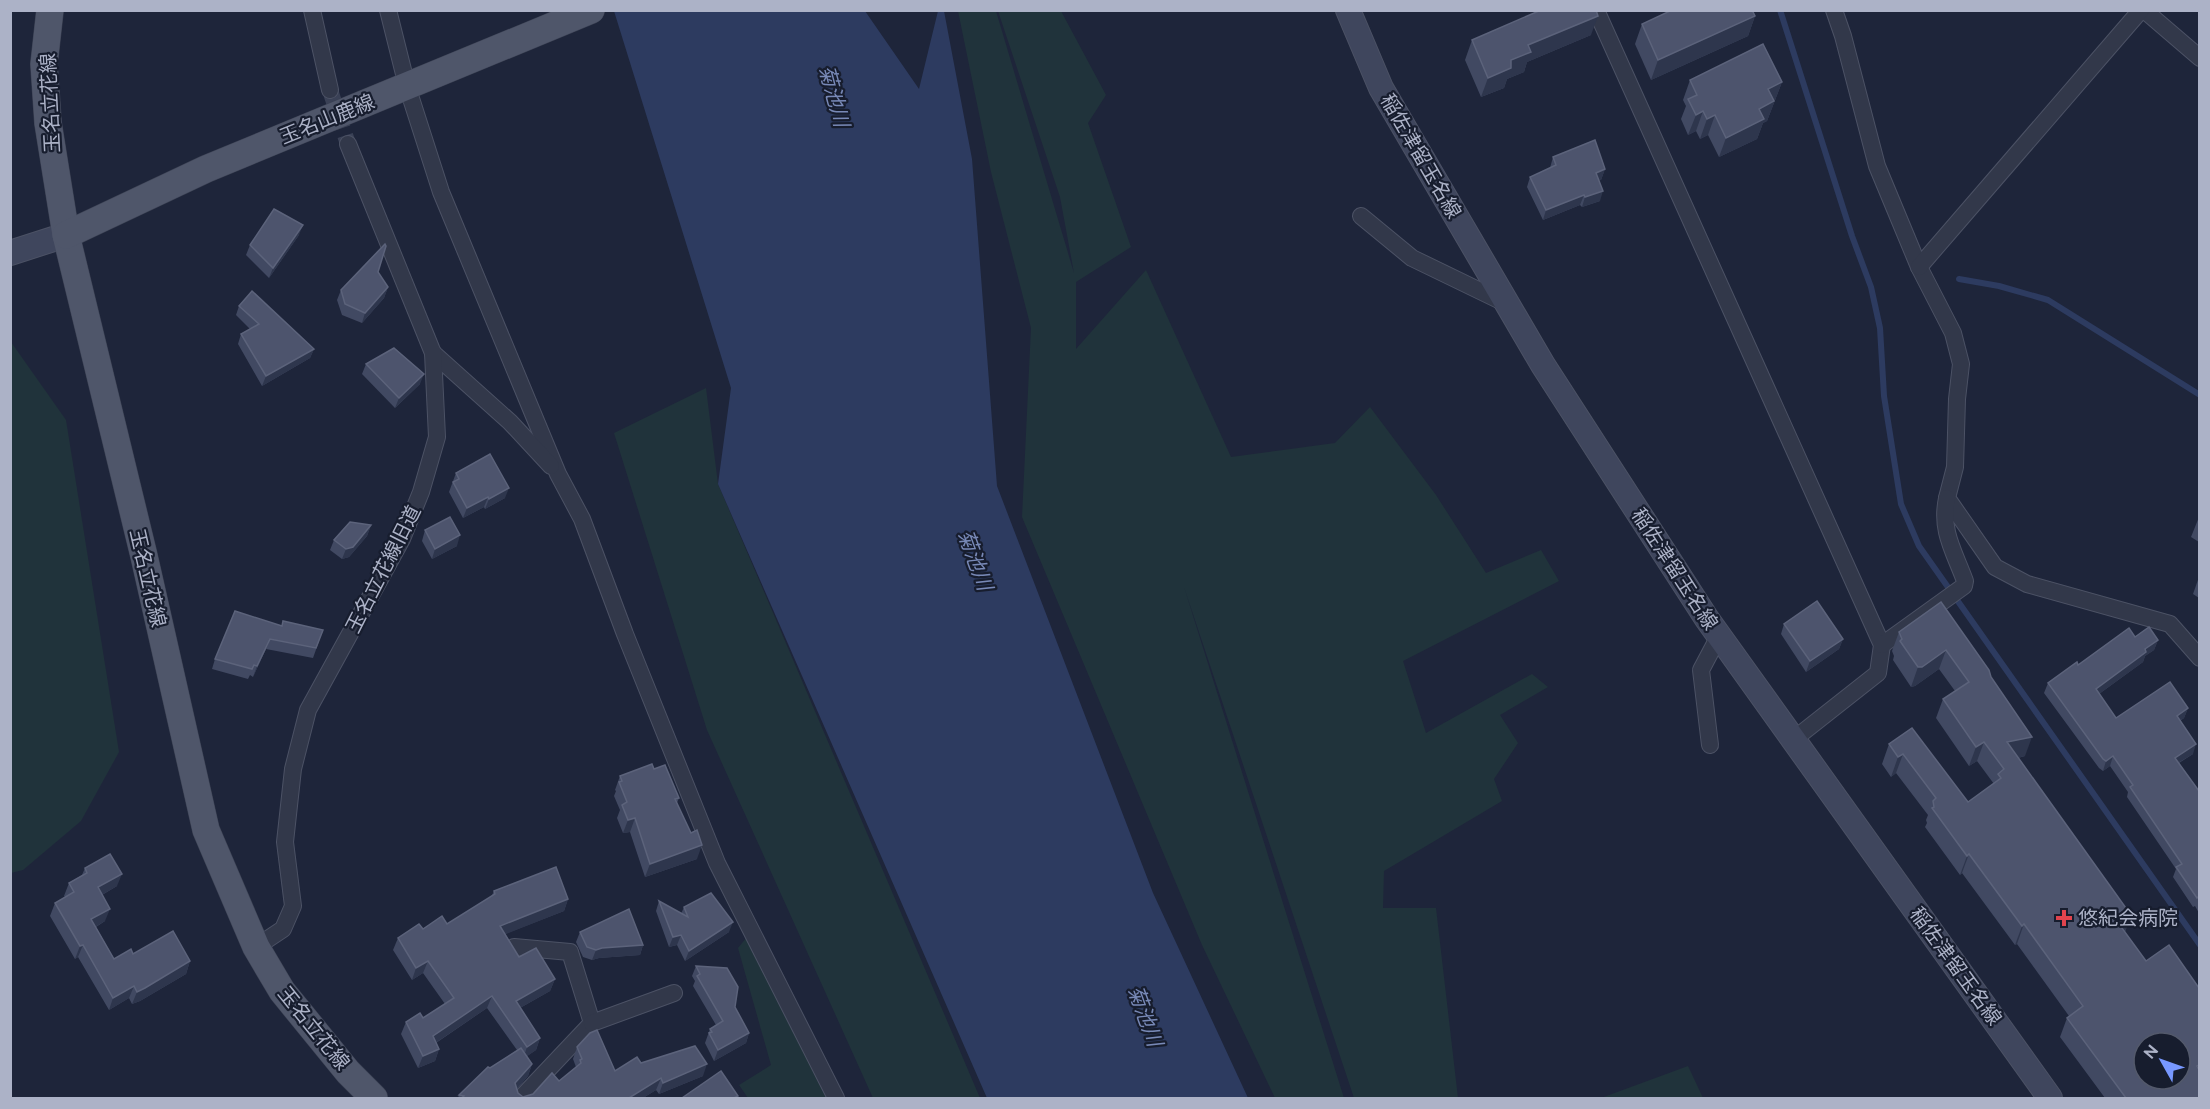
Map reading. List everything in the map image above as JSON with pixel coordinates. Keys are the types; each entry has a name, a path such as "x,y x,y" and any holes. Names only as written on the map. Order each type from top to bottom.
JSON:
{"main road":[{"name":"玉名立花線","path":"50,10 44,64 48,123 66,235 144,556 206,830 256,947 282,991 348,1072 374,1098"},
{"name":"玉名山鹿線","path":"66,235 206,169 591,10"},
{"name":"稲佐津留玉名線","path":"1348,10 1381,88 1543,365 1719,636 2050,1098"},
{"path":"10,253 66,235"}],"street":[{"path":"312,10 330,90"},
{"path":"388,10 417,82 441,192 558,474 582,519 625,634 717,863 836,1098"},
{"path":"1596,10 1882,645 1878,673 1793,740"},
{"path":"1834,10 1877,166 1918,267 1953,333 1961,364 1957,399 1955,467 1943,515 1944,529 1965,581 1964,586 1882,645"},
{"path":"1918,267 2142,10 2199,58"},
{"name":"玉名立花線旧道","path":"256,947 283,929 293,906 285,842 293,769 308,710 402,539 422,492 437,437 432,353 348,144"},
{"path":"1362,216 1412,258 1508,304"},
{"path":"432,353 510,422 558,474"},
{"path":"1947,498 1995,567 2027,584 2170,624 2199,658"},
{"path":"1710,745 1701,670 1719,636"},
{"path":"514,947 570,952 592,1023"},
{"path":"521,1098 592,1023 674,993"}],"shaded area":[{"path":"958,11 996,11 1074,273 1060,197 998,11 1061,11 1106,95 1088,123 1131,247 1076,282 1076,349 1146,270 1231,457 1335,443 1370,407 1436,495 1486,573 1541,550 1559,581 1403,661 1426,733 1532,674 1548,687 1500,715 1518,743 1494,779 1502,801 1384,871 1383,908 1436,908 1458,1098 1354,1098 1184,587 1344,1098 1275,1098 1202,945 1022,517 1031,328 991,172"},
{"path":"11,342 66,420 119,752 81,821 23,870 11,873"},
{"path":"706,388 718,484 980,1098 873,1098 707,730 614,433"},
{"path":"747,937 826,1098 748,1098 739,1085 771,1065 738,948"},
{"path":"1688,1066 1703,1098 1601,1098"}],"water":[{"name":"菊池川","path":"614,11 865,11 919,89 938,11 944,11 972,159 997,486 1153,893 1248,1098 987,1098 718,484 731,388"}],"building":[{"path":"1541,10 1596,10 1598,16 1528,45 1531,52 1511,60 1511,68 1488,78 1472,40"},
{"path":"1672,10 1752,10 1755,16 1658,60 1642,24"},
{"path":"1763,44 1782,82 1768,89 1774,101 1759,109 1764,119 1726,138 1715,115 1707,119 1703,111 1696,115 1688,99 1697,95 1690,80"},
{"path":"1595,140 1605,169 1596,173 1603,191 1585,197 1584,195 1546,210 1530,177 1556,165 1553,157"},
{"path":"274,209 303,225 273,268 250,245"},
{"path":"385,244 378,272 388,287 365,313 345,304 341,290"},
{"path":"252,291 314,349 266,376 241,334 259,324 239,306"},
{"path":"394,348 424,374 399,398 366,364"},
{"path":"490,454 509,488 467,508 453,482 459,479 456,473"},
{"path":"450,517 460,535 435,549 425,530"},
{"path":"350,522 371,525 353,547 346,549 334,540"},
{"path":"1817,601 1843,639 1810,661 1784,624"},
{"path":"1941,602 2032,737 2007,742 2131,915 2119,924 2146,961 2169,945 2199,988 2199,1065 2197,1066 2199,1098 2126,1098 2067,1018 2083,1006 2024,924 2022,926 1932,808 1936,798 1903,754 1898,757 1889,744 1912,728 1968,802 2001,778 1998,774 2004,769 1984,742 1976,747 1943,699 1969,682 1946,650 1922,667 1918,667 1900,641 1902,639 1899,632"},
{"path":"235,611 282,626 283,621 323,630 316,648 270,639 257,666 254,665 252,669 215,659"},
{"path":"2149,627 2158,640 2145,649 2146,652 2096,689 2116,718 2170,682 2188,708 2177,716 2196,744 2175,758 2199,791 2199,898 2176,867 2182,864 2130,787 2133,785 2113,756 2106,761 2103,759 2048,683 2077,662 2078,665 2129,628 2135,637"},
{"path":"652,764 654,769 665,765 679,798 675,799 691,833 697,830 702,845 650,864 635,818 628,820 622,805 627,802 619,782 622,781 620,776"},
{"path":"110,854 122,874 98,887 110,909 91,919 114,959 131,949 133,954 173,931 190,961 137,992 134,986 113,998 83,945 80,946 55,903 74,892 69,883 87,873 85,868"},
{"path":"556,867 568,899 500,926 519,957 536,948 555,979 516,1001 540,1038 527,1047 492,996 433,1036 439,1049 423,1056 406,1022 420,1013 423,1018 454,998 428,961 416,968 398,938 419,924 423,929 442,916 447,924 495,894 494,891"},
{"path":"711,893 733,922 689,951 681,935 673,937 659,901 688,917 684,907"},
{"path":"629,909 643,945 596,950 587,947 580,932"},
{"path":"696,966 727,968 738,987 735,1007 749,1033 718,1050 709,1033 712,1032 710,1029 723,1021 697,976 700,974"},
{"path":"597,1030 615,1071 637,1057 641,1063 695,1046 707,1064 663,1083 661,1078 629,1098 462,1098 464,1096 459,1095 488,1067 490,1068 521,1048 532,1064 515,1083 518,1093 523,1097 533,1094 552,1073 559,1081 581,1063 582,1059 577,1047 590,1033"},
{"path":"721,1071 738,1096 734,1098 682,1098"}],"waterway":[{"path":"1780,10 1852,236 1871,287 1880,328 1884,396 1901,504 1919,546 2200,945"},
{"path":"1959,279 1999,286 2048,300 2200,395"}],"tunnel":[{"path":"330,90 348,144"}],"place":[{"name":"悠紀会病院","path":"2064,918"}]}
